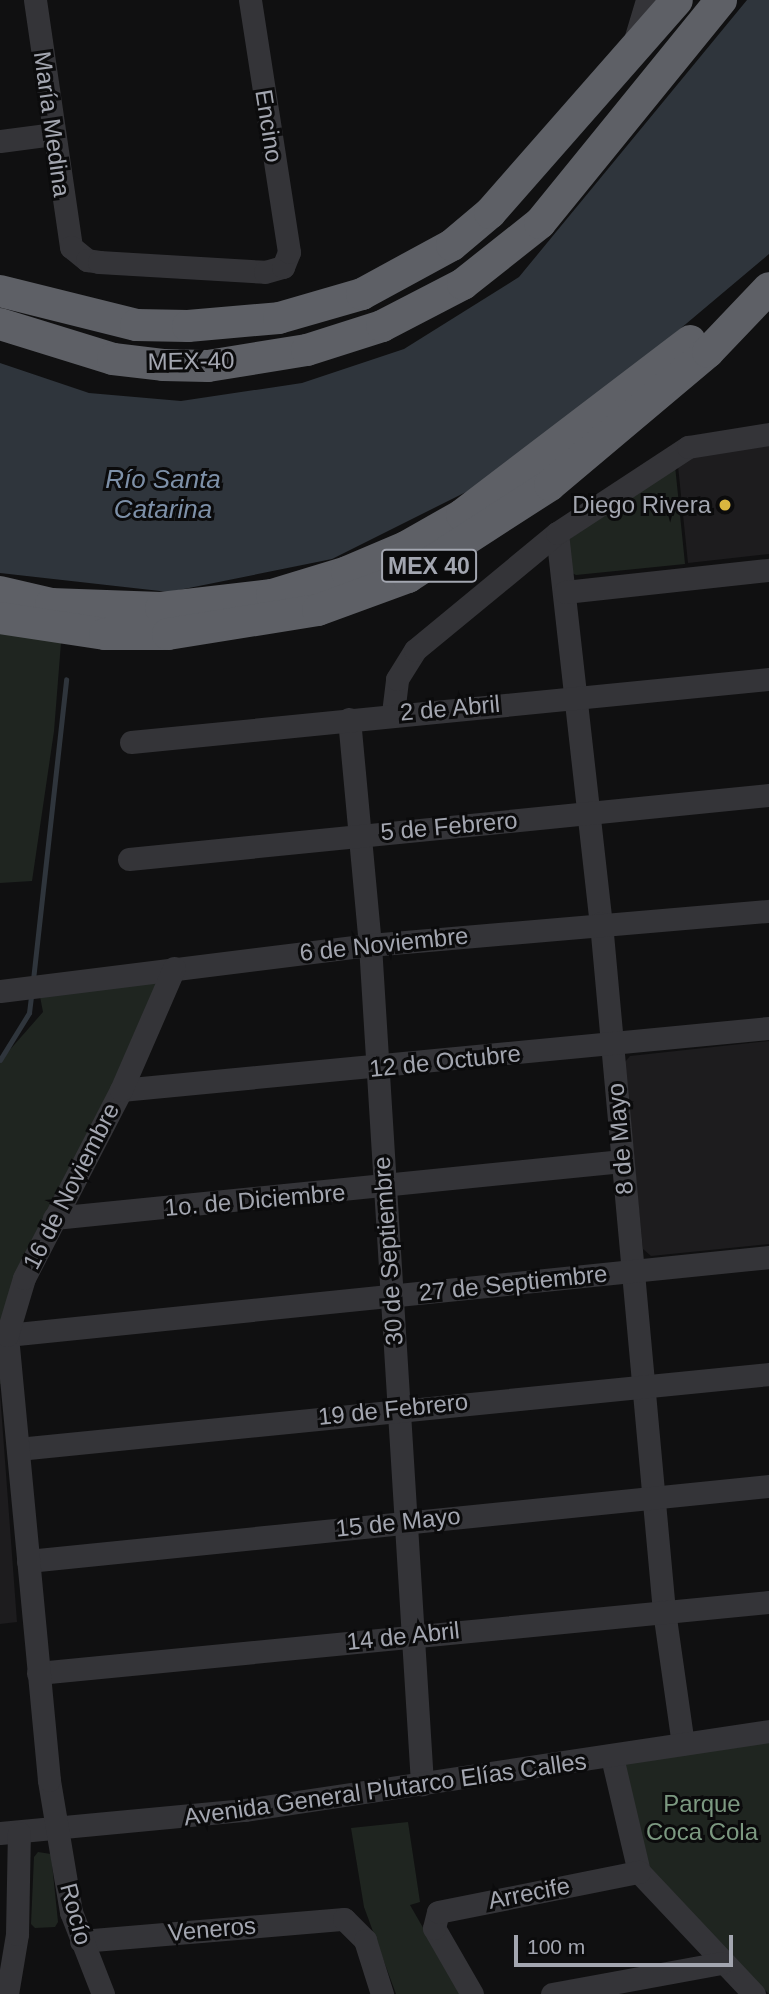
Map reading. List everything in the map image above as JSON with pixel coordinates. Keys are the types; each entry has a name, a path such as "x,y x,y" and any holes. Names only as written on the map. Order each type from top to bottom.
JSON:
{"highway":[{"path":"0,292 136,325 188,326 279,318 362,294 452,245 490,213 677,0"},
{"name":"MEX-40","path":"0,324 113,359 163,366 208,366 307,350 382,326 463,284 540,223 721,0"},
{"name":"MEX 40","path":"0,592 51,604 161,608 272,595 347,572 406,547 462,515 769,278"},
{"name":"MEX 40","path":"0,618 105,634 168,635 318,610 408,577 550,485 708,352 769,288"}],"street":[{"name":"María Medina","path":"35,0 71,247"},
{"name":"Encino","path":"71,247 87,260 99,262 265,272 283,267 289,252 250,0"},
{"path":"631,55 647,0"},
{"path":"0,141 53,134"},
{"path":"393,713 397,680 415,650 558,533 688,447 769,434"},
{"name":"8 de Mayo","path":"558,533 573,698 601,923 656,1496 664,1611 683,1744"},
{"path":"565,592 769,570"},
{"name":"2 de Abril","path":"131,742 393,713 769,679"},
{"name":"30 de Septiembre","path":"349,719 370,945 422,1784"},
{"name":"5 de Febrero","path":"129,859 769,794"},
{"name":"6 de Noviembre","path":"0,991 370,945 601,923 769,911"},
{"name":"16 de Noviembre","path":"60,1831 49,1780 18,1449 5,1382 7,1335 13,1303 121,1090 174,968"},
{"name":"12 de Octubre","path":"121,1090 378,1069 769,1028"},
{"name":"1o. de Diciembre","path":"54,1218 383,1188 622,1161"},
{"name":"27 de Septiembre","path":"7,1335 769,1257"},
{"name":"19 de Febrero","path":"18,1449 398,1408 769,1374"},
{"name":"15 de Mayo","path":"28,1561 769,1486"},
{"name":"14 de Abril","path":"38,1673 413,1634 769,1602"},
{"name":"Avenida General Plutarco Elías Calles","path":"9,1833 60,1831 422,1784 769,1731"},
{"path":"612,1757 639,1872 754,1994"},
{"name":"Rocío","path":"60,1831 71,1912 103,1994"},
{"path":"7,1994 9,1833"},
{"name":"Arrecife","path":"472,1994 434,1928 434,1915 443,1910 639,1872"},
{"name":"Veneros","path":"81,1941 344,1919 365,1940 382,1994"},
{"path":"552,1994 722,1963"}],"shaded area":[{"name":"Diego Rivera","path":"769,440 769,554 688,563 677,456"},
{"path":"769,1041 769,1244 651,1256 643,1249 624,1063 630,1056"},
{"path":"0,1393 17,1622 0,1624"}],"green space":[{"path":"674,456 685,564 576,575 570,572 567,541"},
{"path":"0,617 62,630 54,731 32,881 0,883"},
{"path":"174,968 24,1278 11,1379 0,1384 0,1061 43,1012 38,986"},
{"name":"Parque Coca Cola","path":"769,1739 769,1994 643,1871 621,1759"},
{"path":"408,1822 420,1902 410,1905 461,1994 396,1994 364,1907 351,1828"},
{"path":"38,1852 51,1854 58,1922 55,1927 35,1928 31,1924 34,1857"}],"water":[{"name":"Río Santa Catarina","path":"747,0 769,0 769,254 516,467 332,559 169,592 0,573 0,363 89,393 181,401 302,383 404,349 519,277"}],"waterway":[{"path":"33,980 66,680"},
{"path":"0,1060 29,1013 31,996"}],"place":[{"name":"Diego Rivera","path":"725,505"}]}
